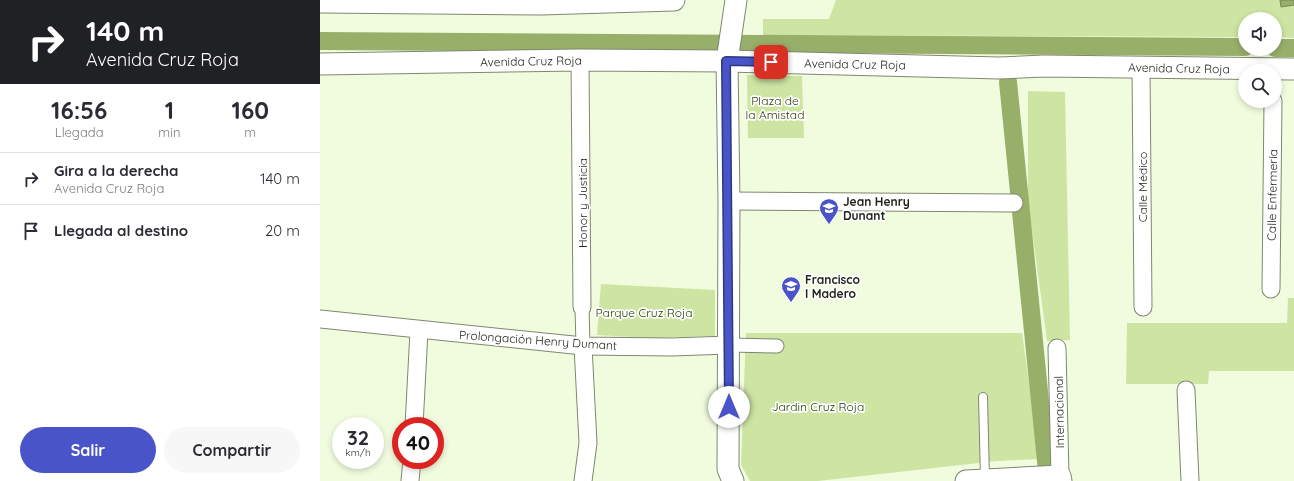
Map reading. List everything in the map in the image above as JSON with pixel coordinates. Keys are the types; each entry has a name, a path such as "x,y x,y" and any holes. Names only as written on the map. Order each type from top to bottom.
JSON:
{"street":[{"path":"320,2 541,4 674,0"},
{"path":"733,481 728,469 729,200 727,54 734,8"},
{"name":"Avenida Cruz Roja","path":"320,64 580,60 727,54 992,68 1141,67 1238,69"},
{"name":"Honor y Justicia","path":"580,60 583,346"},
{"name":"Calle Médico","path":"1141,67 1143,306"},
{"name":"Calle Enfermería","path":"1271,288 1273,108"},
{"path":"729,200 1014,203"},
{"name":"Prolongación Henry Dumant","path":"320,320 583,346 672,347 729,345"},
{"path":"414,417 419,330"},
{"path":"729,345 777,346"},
{"path":"583,346 588,443 583,481"},
{"name":"Internacional","path":"1047,478 1057,348"},
{"path":"1186,390 1190,481"},
{"path":"410,481 411,469"},
{"path":"975,480 1047,478"}],"lane":[{"path":"975,480 983,398"}],"green space":[{"path":"836,0 1294,0 1294,38 1282,37 1282,12 1238,12 1238,37 763,35 763,19 829,19"},
{"name":"Plaza de la Amistad","path":"747,75 802,76 804,138 748,138"},
{"path":"1028,91 1065,92 1070,340 1047,341 1028,200"},
{"name":"Parque Cruz Roja","path":"601,284 715,290 715,336 652,338 597,335"},
{"path":"1288,298 1294,298 1294,371 1209,371 1208,384 1126,384 1127,323 1287,323"},
{"name":"Jardin Cruz Roja","path":"746,333 1022,333 1040,459 997,461 818,481 750,481 741,465"}],"shaded area":[{"path":"1280,0 1294,0 1294,5 1281,7"}],"waterway":[{"path":"320,41 1238,47"},
{"path":"1282,48 1294,48"},
{"path":"1008,82 1048,481"}],"place":[{"name":"Jean Henry Dunant","path":"829,225"},
{"name":"Francisco I Madero","path":"791,303"}],"route":[{"path":"729,407 729,215 726,61 771,62"}]}
